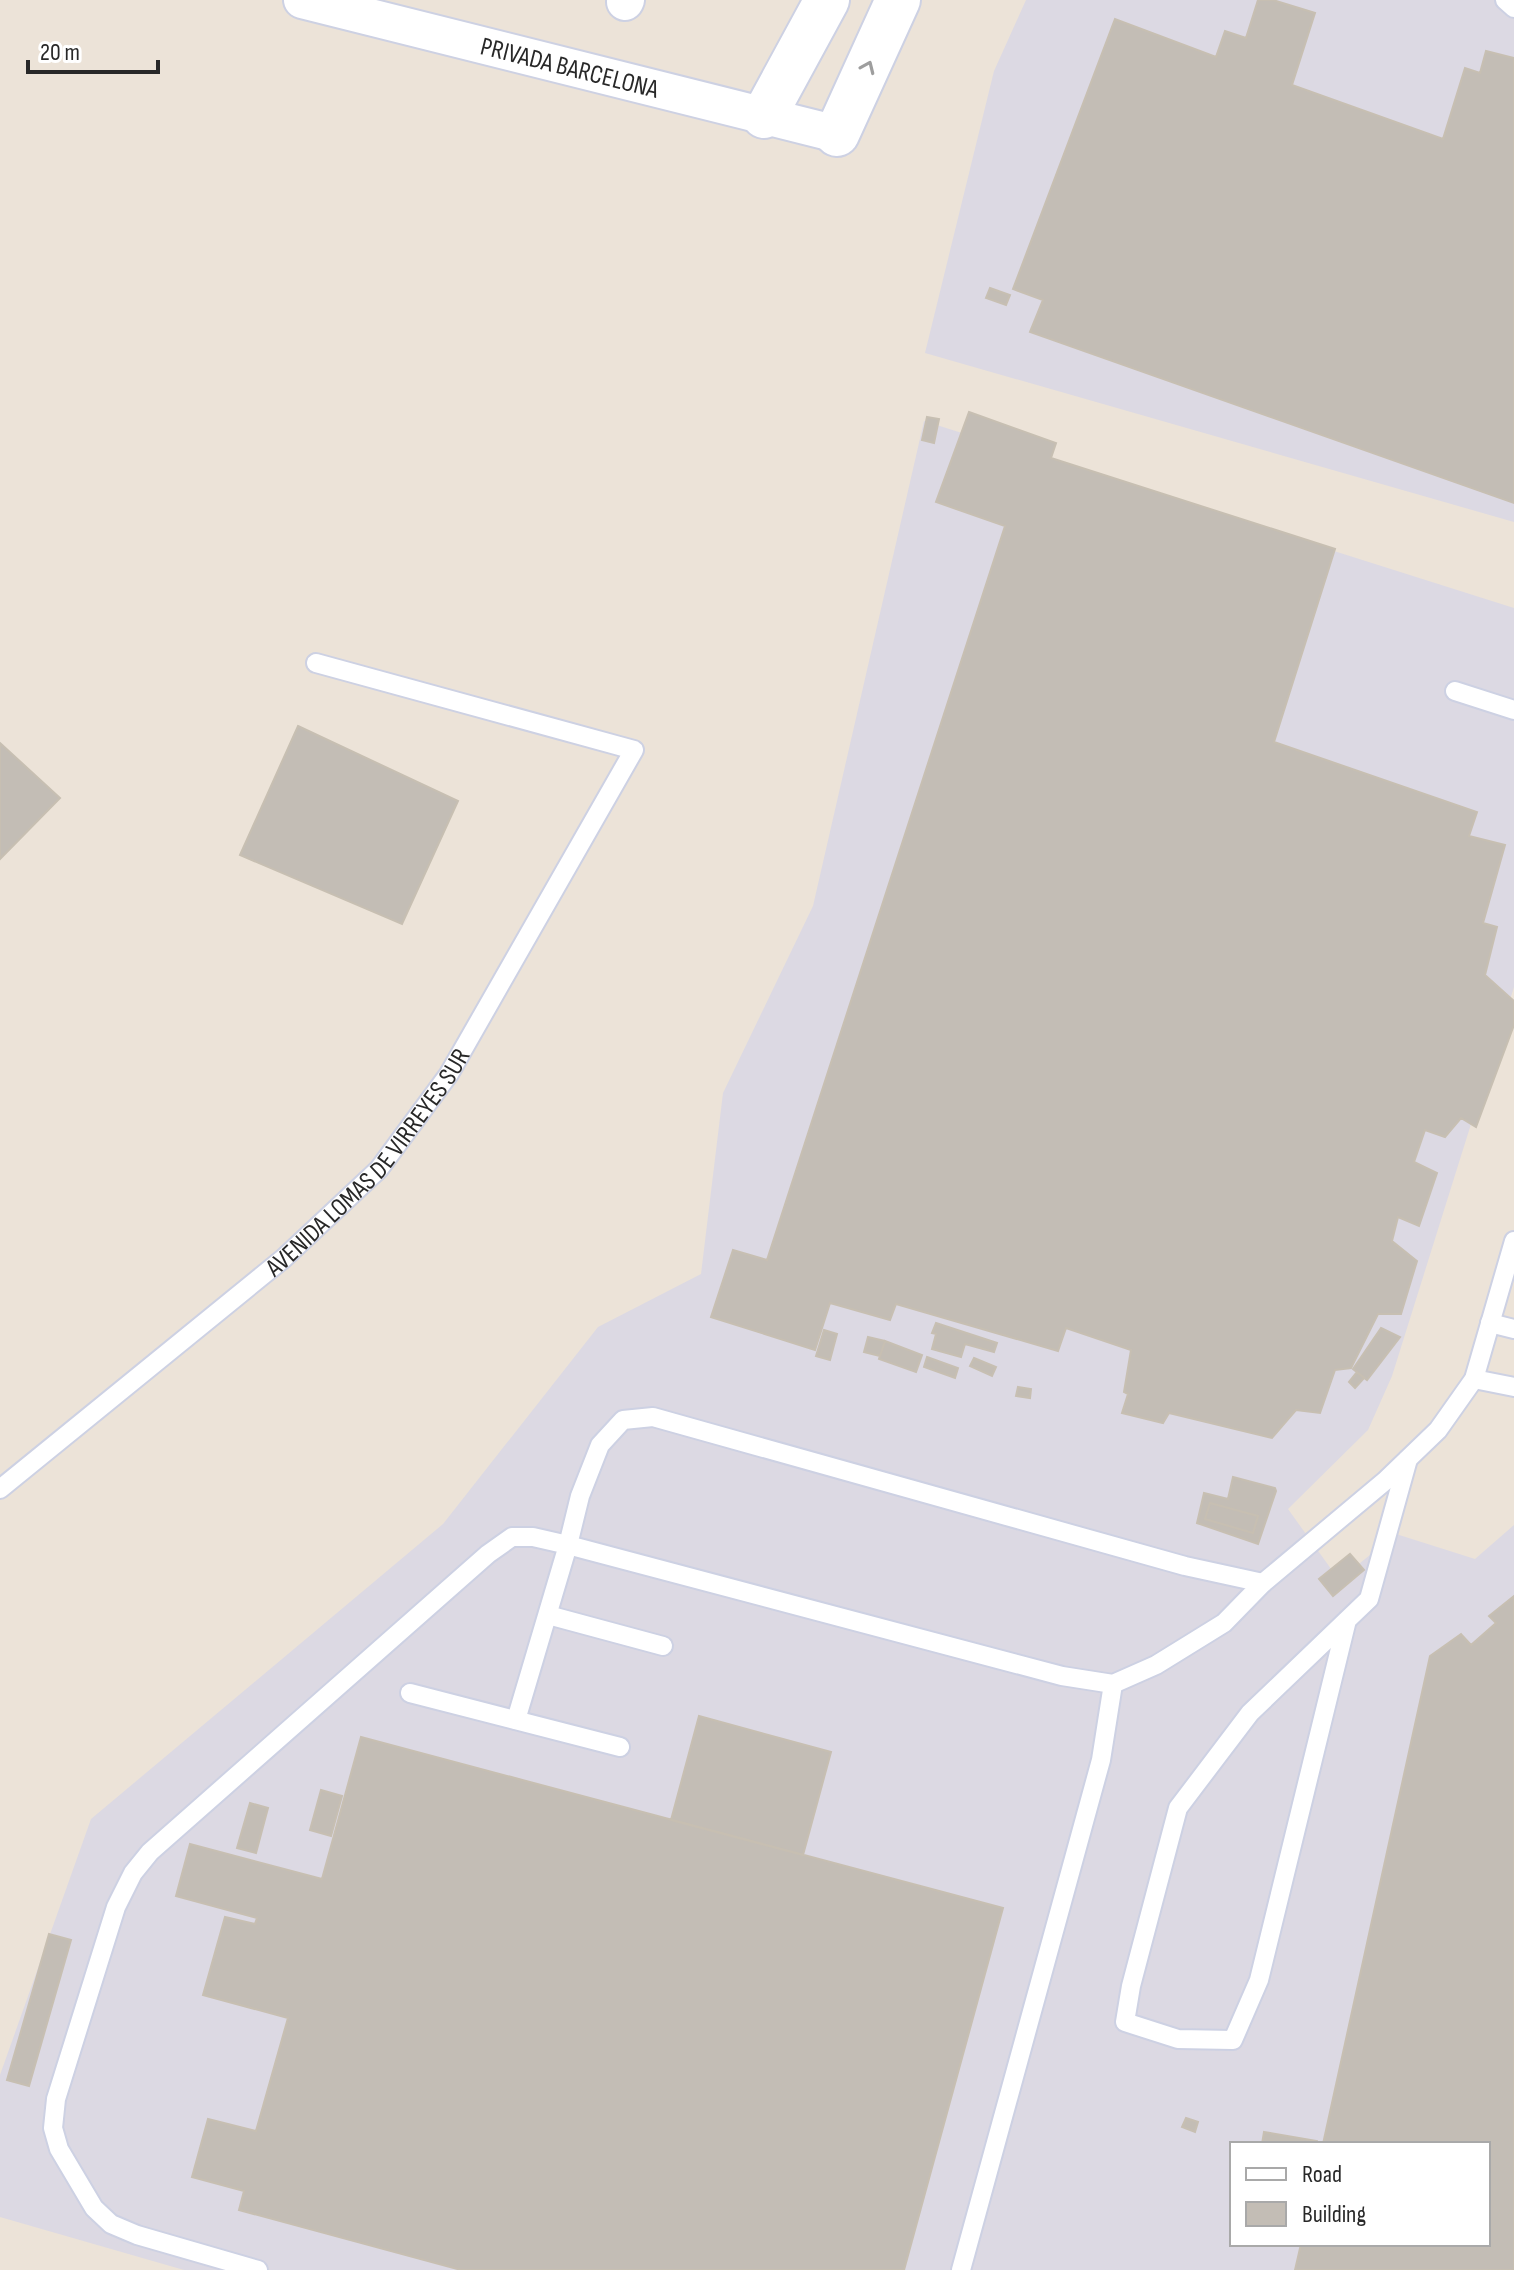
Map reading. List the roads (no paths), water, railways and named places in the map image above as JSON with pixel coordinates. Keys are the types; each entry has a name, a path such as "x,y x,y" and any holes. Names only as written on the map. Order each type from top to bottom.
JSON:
{"street":[{"name":"PRIVADA BARCELONA","path":"302,0 837,134"},
{"path":"764,116 827,0"},
{"path":"837,134 898,0"}],"lane":[{"path":"1505,0 1514,8"},
{"name":"AVENIDA LOMAS DE VIRREYES SUR","path":"0,1489 284,1258 379,1169 449,1074 634,750 316,663"},
{"path":"1455,691 1514,710"},
{"path":"258,2270 137,2235 111,2224 94,2208 59,2149 53,2128 56,2099 116,1907 133,1873 150,1852 488,1554 512,1537 533,1537 1062,1676 1113,1684 1156,1665 1224,1623 1263,1583 1385,1481 1438,1430 1474,1379 1514,1241"},
{"path":"1490,1323 1514,1329"},
{"path":"1474,1379 1514,1387"},
{"path":"516,1720 580,1496 600,1445 623,1420 653,1417 1185,1566 1263,1583"},
{"path":"1347,1620 1259,1980 1233,2040 1178,2039 1125,2022 1131,1986 1178,1808 1250,1713 1347,1620 1369,1599 1408,1459"},
{"path":"548,1615 663,1646"},
{"path":"961,2270 1101,1760 1113,1684"},
{"path":"410,1693 620,1747"}]}
